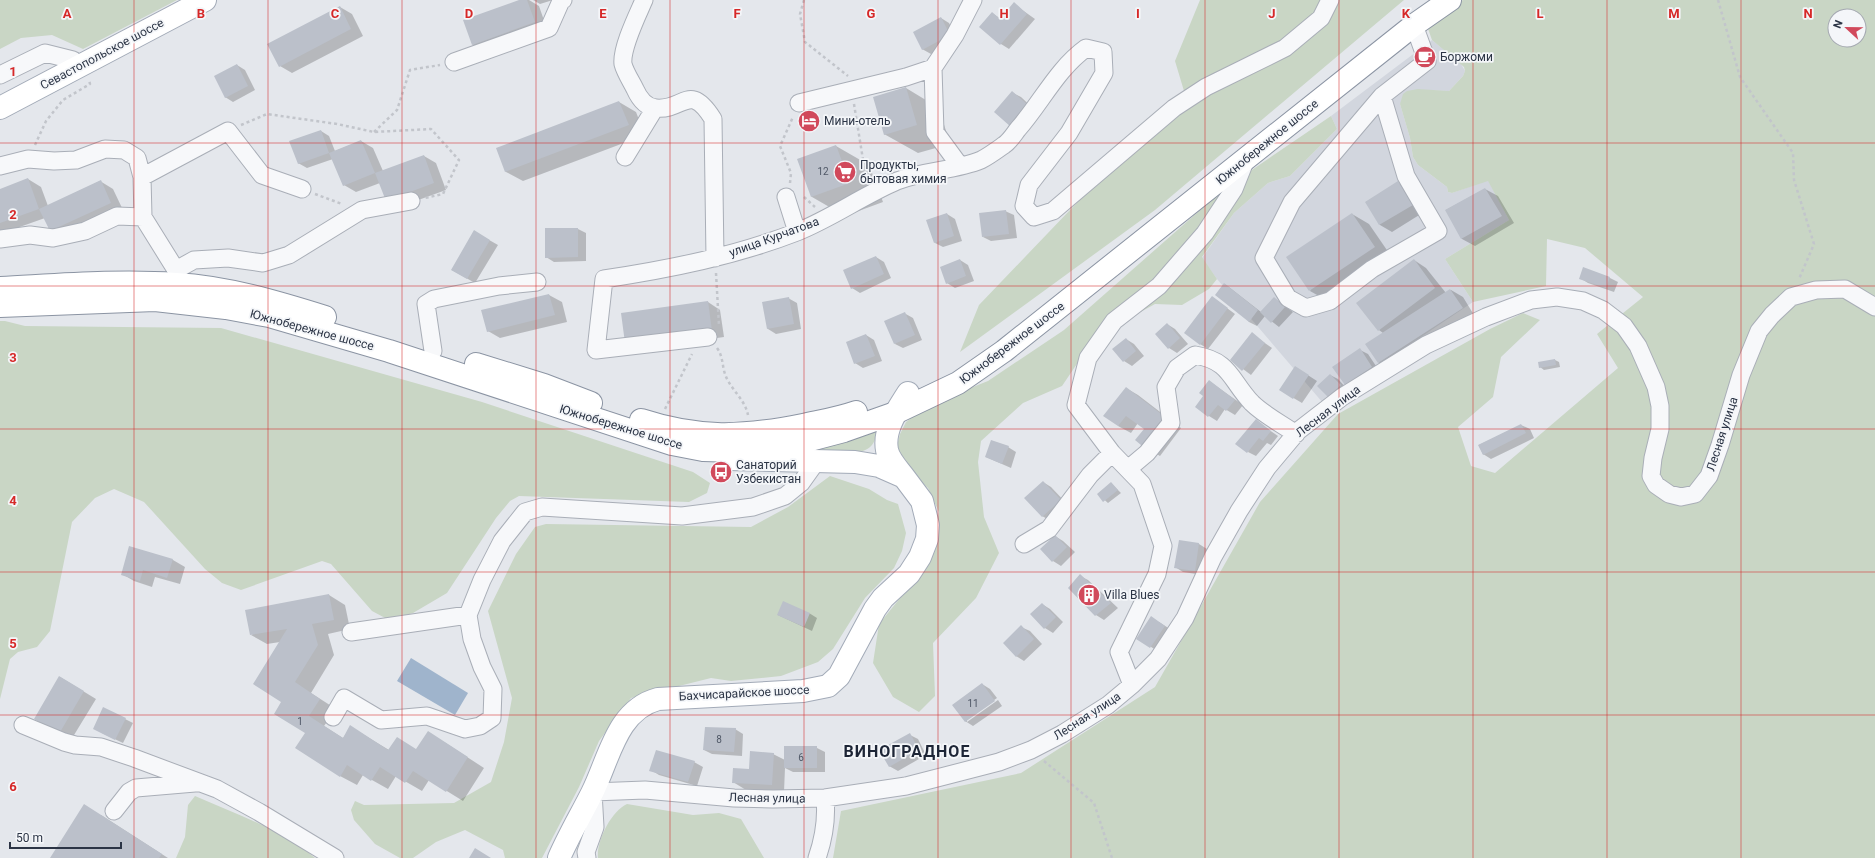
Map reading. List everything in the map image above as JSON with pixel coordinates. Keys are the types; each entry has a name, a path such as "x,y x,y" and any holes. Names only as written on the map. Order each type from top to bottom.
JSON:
{"main road":[{"name":"Севастопольское шоссе","path":"0,108 85,56 193,0"},
{"name":"Севастопольское шоссе","path":"0,99 205,0"},
{"name":"Южнобережное шоссе","path":"179,286 226,308 269,316 389,351 672,444 703,450 738,451 784,445 844,431 895,413 958,383 1004,352 1246,159 1409,20 1425,0"},
{"name":"Южнобережное шоссе","path":"0,288 132,282 202,287 248,295 293,307 544,385 599,406 657,425 702,434 725,435 763,433 843,417 872,408 942,376 987,349 1024,323 1409,20 1450,0"},
{"name":"Южнобережное шоссе","path":"0,306 155,300 179,286"},
{"name":"Бахчисарайское шоссе","path":"559,858 593,792 623,725 632,714 649,702 692,696 803,691 828,686 839,676 875,610 883,598 909,574 920,557 927,539 928,526 922,501 893,463 887,451 889,429 895,413 908,392"},
{"path":"763,433 794,449 825,462"},
{"path":"672,444 695,453 726,459 855,462 878,466 904,477"}],"street":[{"path":"454,62 549,28 561,1 563,0"},
{"path":"960,166 935,132 933,68 956,35 973,0"},
{"name":"улица Курчатова","path":"704,337 596,350 604,279 672,268 716,258 797,232 834,215 844,207 899,180 963,166 983,159 1006,143 1027,120 1074,57 1086,48 1103,52 1104,73 1069,133 1028,186 1024,206 1034,216 1053,211 1174,108 1206,87 1285,48 1321,18 1330,0"},
{"path":"640,1 625,47 623,63 638,96 645,104 654,108 666,108 688,99 696,100 704,105 713,119 716,258"},
{"path":"1382,96 1406,176 1438,231 1372,269 1330,301 1306,308 1288,298 1264,258 1292,202 1382,96 1427,61 1409,20"},
{"path":"0,75 45,53 79,61"},
{"path":"800,103 850,83 906,77 933,68"},
{"path":"625,157 654,108"},
{"path":"142,177 228,131 262,175 302,189"},
{"path":"0,166 28,159 54,161 76,160 105,150 124,150 137,158 142,177 143,217 179,286"},
{"path":"1132,685 1119,652 1157,574 1163,546 1142,484 1112,453 1076,405 1088,358 1114,321 1159,286 1205,234 1234,189 1246,159"},
{"path":"786,197 797,232"},
{"path":"179,286 194,260 228,258 263,263 290,255 362,210 411,200"},
{"path":"0,239 30,235 53,238 85,231 117,216 143,217"},
{"path":"433,351 426,304 434,299 499,286 537,282"},
{"path":"1791,296 1816,290 1845,289 1875,307"},
{"name":"Лесная улица","path":"593,792 645,790 734,798 825,798 906,786 999,762 1031,750 1062,734 1108,705 1132,685 1158,659 1185,618 1214,557 1239,511 1267,468 1296,434 1342,397 1426,345 1486,317 1531,300 1557,297 1583,301 1603,310 1624,326 1638,346 1653,381 1660,406 1660,429 1653,458 1651,476 1656,485 1669,494 1681,497 1695,494 1709,476 1741,375 1759,331 1772,315 1791,296"},
{"path":"1128,469 1148,453 1171,423 1166,387 1177,368 1195,355 1209,357 1225,366 1253,403 1296,434"},
{"path":"1024,544 1049,529 1090,475 1112,453"},
{"path":"332,717 344,698 381,720 427,716 465,729 480,726 492,718 493,689 472,639 468,615 482,580 502,541 525,512 542,507 601,509 682,516 752,507 785,496 825,462"},
{"path":"351,632 468,615"},
{"path":"23,724 64,742 75,745 101,747 201,782 259,812 334,858"},
{"path":"114,811 129,792 136,788 201,782"},
{"path":"587,858 586,852 595,827 593,792"},
{"path":"817,858 826,818 825,798"}],"path":[{"path":"804,0 800,14 805,42 850,83 865,172 858,184"},
{"path":"1718,0 1740,77 1793,153 1794,180 1814,244 1791,296"},
{"path":"28,159 46,121 63,100 90,84 79,61"},
{"path":"374,132 396,110 410,70 454,62"},
{"path":"786,197 791,178 780,146 800,103"},
{"path":"228,131 267,114 337,124 374,132 431,128 459,160 443,194 411,200"},
{"path":"302,189 362,210"},
{"path":"786,197 801,191 804,198 817,208"},
{"path":"657,425 704,337 719,329 716,258"},
{"path":"704,337 721,353 725,375 747,410"},
{"path":"1031,750 1094,802 1112,858"}],"shaded area":[{"path":"1432,40 1461,64 1465,71 1463,76 1449,91 1413,90 1400,104 1410,138 1413,157 1418,165 1447,187 1448,192 1452,193 1488,180 1509,220 1445,259 1473,302 1323,403 1217,279 1202,258 1234,213 1268,183 1290,176 1337,129 1331,116"}],"green space":[{"path":"0,0 177,0 83,49 52,35 21,38 0,49"},
{"path":"1200,0 1404,0 1155,210 960,352 979,305 1184,91 1175,61"},
{"path":"1463,0 1875,0 1875,858 833,858 841,811 1021,773 1155,687 1260,502 1338,414 1490,329 1523,313 1540,320 1501,357 1493,397 1458,427 1471,466 1495,473 1618,368 1597,334 1643,297 1585,248 1547,239 1546,286 1473,302 1445,259 1509,220 1488,181 1452,193 1448,192 1447,187 1418,165 1413,157 1410,138 1400,104 1403,94 1407,91 1418,89 1449,91 1463,76 1465,71 1464,67 1432,40 1426,23"},
{"path":"1331,116 1337,129 1290,176 1268,183 1234,213 1202,257 1217,279 1209,289 1182,305 1155,304 1126,320 1087,349 1062,386 1023,403 981,441 978,462 984,517 999,553 976,598 933,643 935,696 919,712 893,697 873,663 879,624 905,592 933,546 939,512 928,488 907,469 896,450 900,434 906,422 922,410 948,397 988,381 1064,330 1224,189"},
{"path":"0,321 25,326 221,328 482,402 693,472 710,483 707,493 689,502 519,496 510,501 496,518 447,593 413,613 389,620 372,611 331,564 322,561 241,590 222,583 205,569 144,502 114,489 95,498 72,522 50,631 37,647 18,652 10,659 0,699"},
{"path":"876,432 874,441 870,447 863,451 845,453 819,451 815,449"},
{"path":"830,476 869,489 887,500 898,504 906,533 902,551 894,568 865,598 833,649 818,662 781,676 731,681 711,678 631,698 599,741 579,787 542,858 505,858 503,850 465,830 436,842 413,858 400,858 375,844 354,820 351,810 355,801 364,805 454,803 491,782 504,742 512,698 488,611 516,554 535,527 546,524 751,527 788,507"},
{"path":"195,796 272,830 315,858 176,858 185,837 188,805"},
{"path":"627,804 693,815 719,813 741,819 764,858 598,858 599,844 610,820 615,813"}],"water":[{"path":"411,658 468,693 455,715 397,681"}],"building":[{"path":"519,0 527,0 535,22 472,45 463,20"},
{"path":"1014,2 1027,14 1000,45 979,27 992,12 1000,19"},
{"path":"340,6 351,29 279,67 267,44"},
{"path":"941,17 950,35 922,50 913,32"},
{"path":"237,64 248,86 225,98 214,76"},
{"path":"906,87 917,125 884,135 873,97"},
{"path":"1012,91 1029,106 1011,127 994,112"},
{"path":"619,101 629,125 505,172 496,148"},
{"path":"321,130 329,153 298,164 289,141"},
{"path":"361,140 375,173 343,186 329,153"},
{"path":"836,145 850,183 811,197 797,159"},
{"path":"424,155 434,183 386,201 375,173"},
{"path":"28,178 39,209 0,223 0,189"},
{"path":"101,180 111,203 50,231 39,209"},
{"path":"1398,181 1413,205 1379,225 1365,202"},
{"path":"1485,188 1502,216 1461,239 1445,210"},
{"path":"1006,210 1009,234 982,237 979,213"},
{"path":"947,213 954,236 934,243 926,220"},
{"path":"1352,213 1375,247 1309,291 1286,257"},
{"path":"545,228 578,228 578,257 545,258"},
{"path":"474,230 490,240 467,279 451,270"},
{"path":"876,256 884,274 851,289 843,270"},
{"path":"960,259 966,276 946,284 940,267"},
{"path":"1414,259 1435,288 1378,331 1356,303"},
{"path":"1583,267 1610,277 1606,288 1579,279"},
{"path":"1224,283 1258,310 1249,322 1215,295"},
{"path":"1450,289 1463,308 1378,363 1365,344"},
{"path":"549,294 555,315 487,332 481,310"},
{"path":"1212,296 1228,308 1200,345 1184,333"},
{"path":"789,297 794,324 767,329 762,302"},
{"path":"1274,297 1285,307 1271,323 1260,312"},
{"path":"708,301 712,331 625,343 621,313"},
{"path":"905,312 915,335 894,344 884,321"},
{"path":"1167,323 1180,338 1168,349 1155,334"},
{"path":"1252,332 1265,343 1242,371 1230,360"},
{"path":"866,334 875,356 854,364 846,342"},
{"path":"1126,338 1136,351 1123,362 1112,349"},
{"path":"1360,348 1372,367 1345,385 1332,367"},
{"path":"1555,359 1556,365 1539,368 1538,362"},
{"path":"1295,366 1309,375 1293,399 1279,390"},
{"path":"1330,374 1341,385 1328,397 1317,386"},
{"path":"1209,380 1235,400 1226,411 1218,405 1208,417 1195,407 1203,396 1199,393"},
{"path":"1126,387 1169,420 1147,450 1135,440 1144,429 1126,416 1118,426 1103,416"},
{"path":"1256,419 1271,431 1263,441 1259,438 1247,453 1235,444"},
{"path":"1521,424 1526,433 1483,455 1478,445"},
{"path":"991,440 1009,446 1002,464 985,457"},
{"path":"1043,481 1061,500 1042,517 1024,498"},
{"path":"1111,482 1118,490 1103,502 1097,494"},
{"path":"1055,535 1067,547 1052,562 1040,549"},
{"path":"1179,540 1199,543 1195,571 1174,568"},
{"path":"129,546 173,559 167,578 143,570 140,581 121,575"},
{"name":"Villa Blues","path":"1080,574 1111,603 1095,616 1068,588"},
{"path":"329,594 334,620 312,624 318,645 295,682 320,699 309,716 343,738 350,725 388,750 397,737 416,749 428,731 468,757 446,792 413,771 405,783 380,767 371,781 347,765 340,777 295,748 305,733 274,714 281,702 253,684 287,629 250,635 245,610"},
{"path":"783,601 810,613 804,627 777,615"},
{"path":"1042,603 1056,617 1044,629 1030,614"},
{"path":"1151,616 1165,626 1150,648 1136,639"},
{"path":"1021,625 1034,639 1016,657 1003,643"},
{"path":"59,676 84,691 59,734 34,719"},
{"path":"982,683 995,701 965,722 952,705"},
{"path":"103,707 126,718 115,740 93,729"},
{"path":"705,727 736,728 734,752 703,750"},
{"path":"910,733 919,750 889,767 879,750"},
{"path":"784,746 817,746 817,768 784,768"},
{"path":"656,750 695,761 688,782 649,771"},
{"path":"750,751 774,753 772,785 732,783 733,768 749,769"},
{"path":"84,804 162,854 159,858 50,858"},
{"path":"475,848 491,858 469,858"}],"place":[{"name":"Боржоми","path":"1425,57"},
{"name":"Мини-отель","path":"809,121"},
{"name":"Продукты, бытовая химия","path":"845,172"},
{"name":"Санаторий Узбекистан","path":"721,472"},
{"name":"Villa Blues","path":"1089,595"}],"district":[{"name":"ВИНОГРАДНОЕ","path":"907,751"}]}
